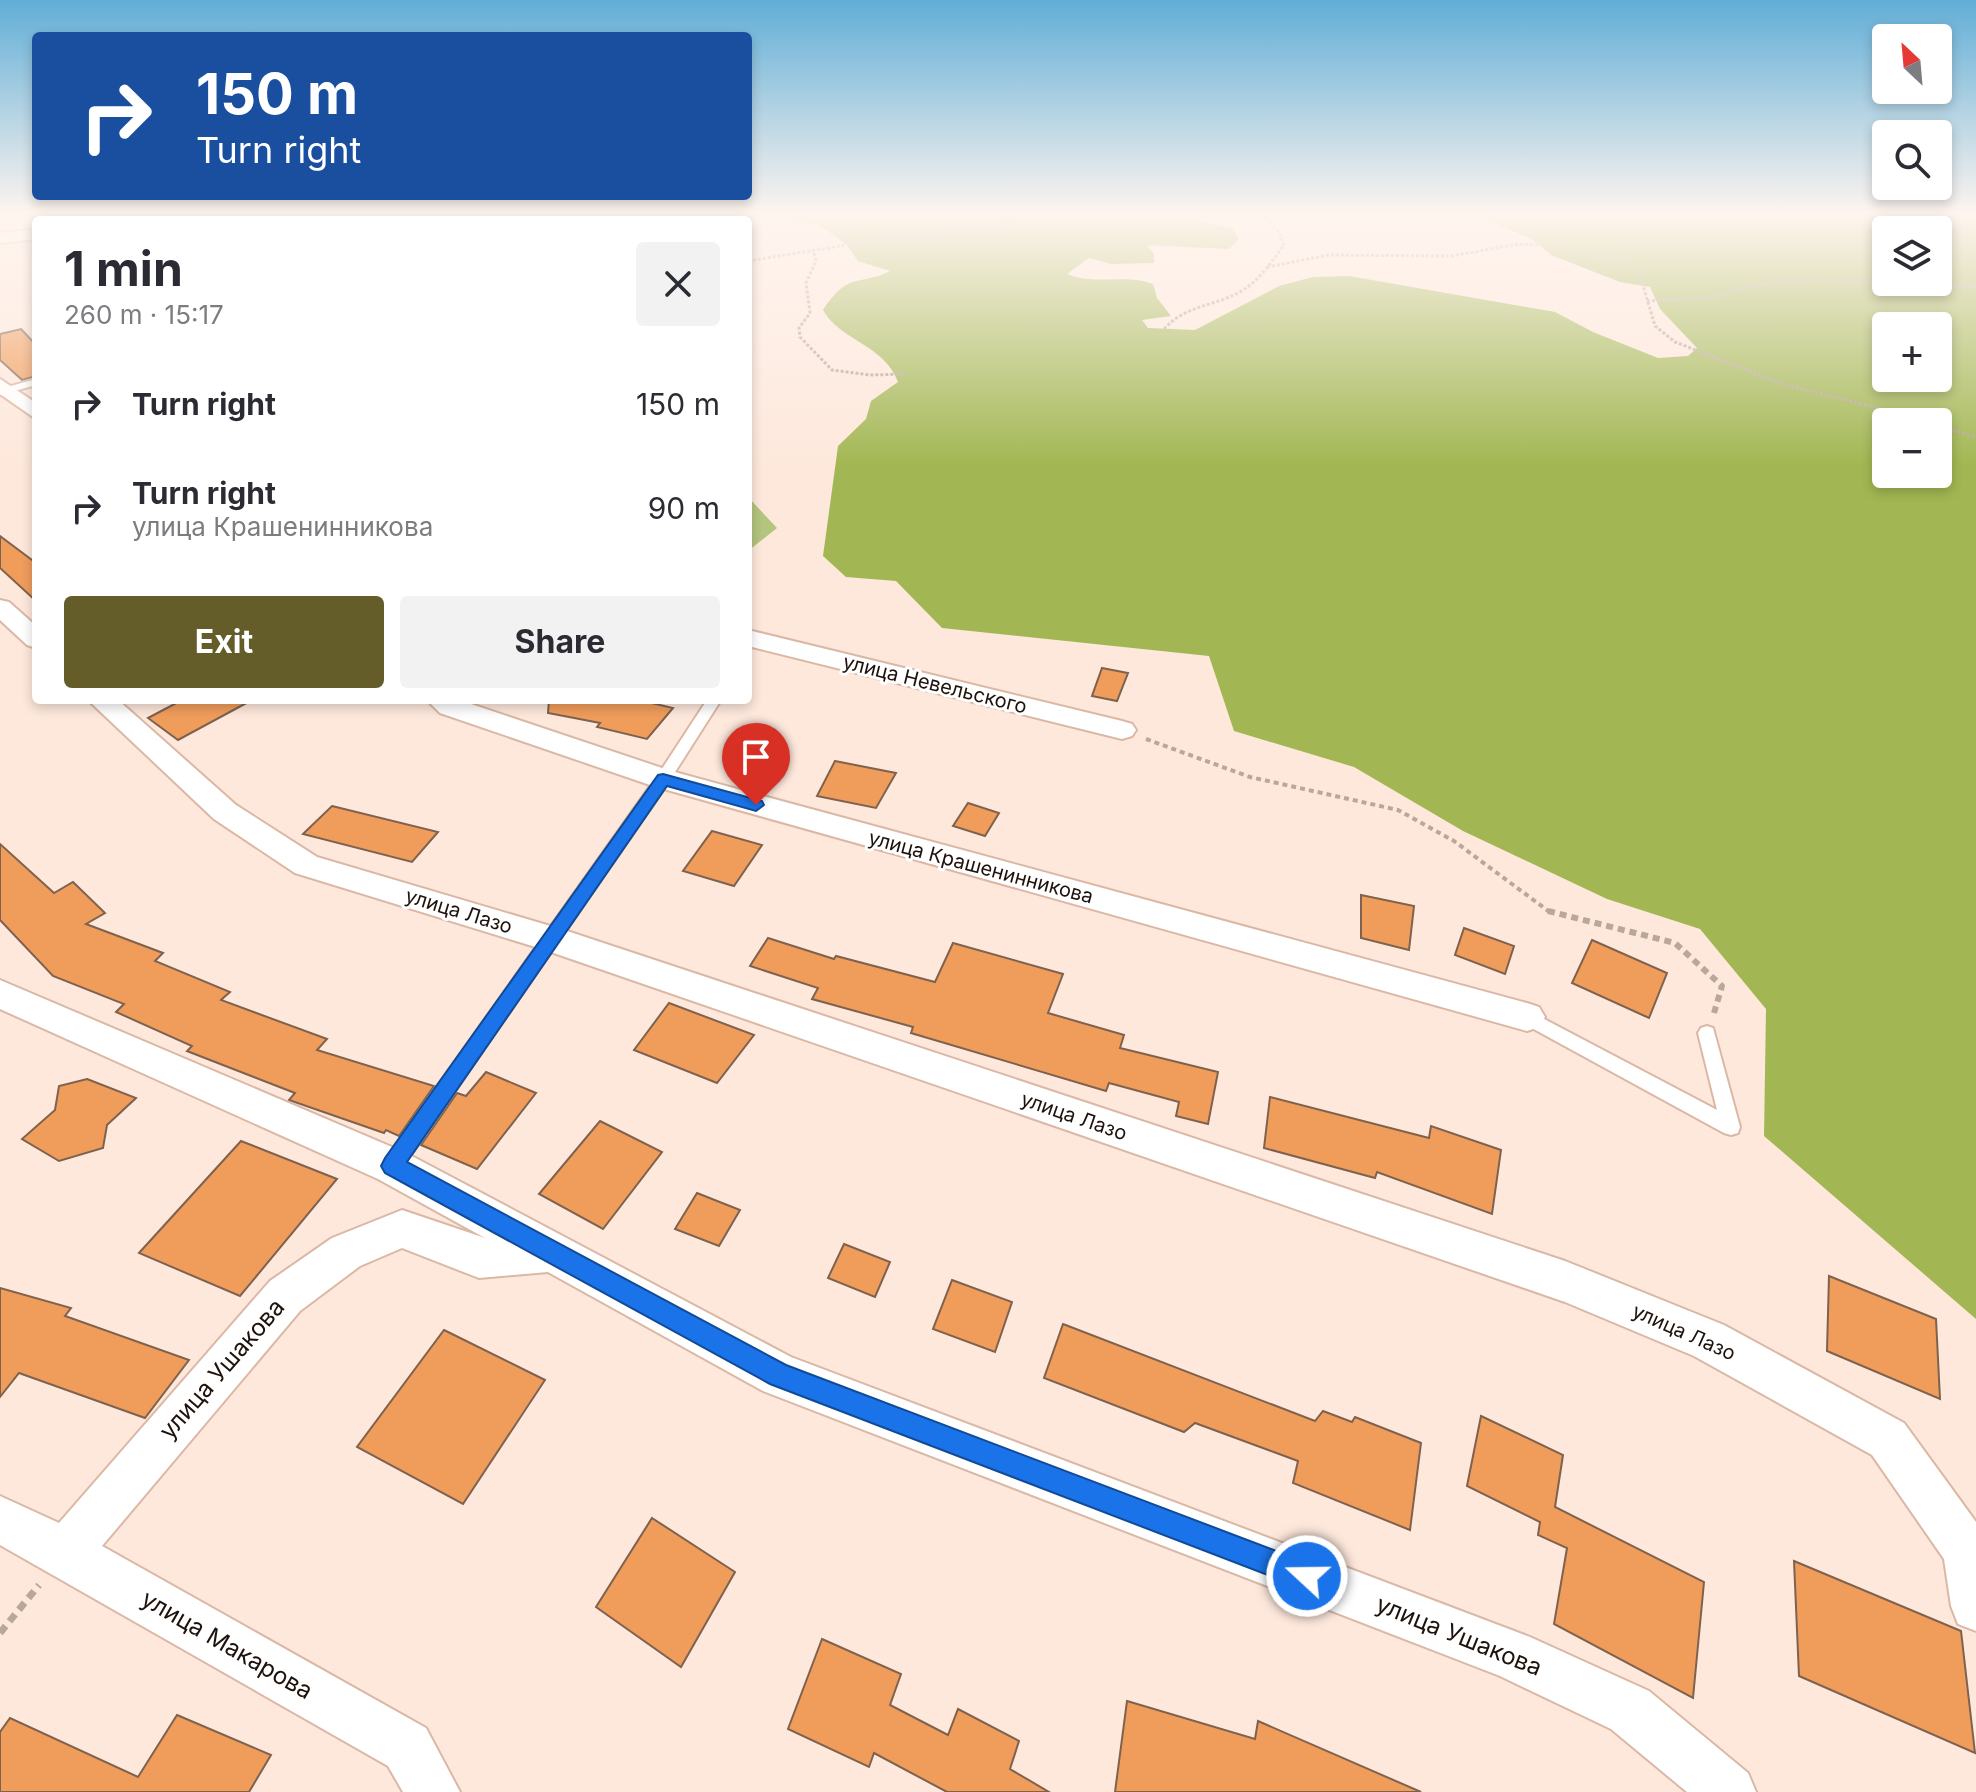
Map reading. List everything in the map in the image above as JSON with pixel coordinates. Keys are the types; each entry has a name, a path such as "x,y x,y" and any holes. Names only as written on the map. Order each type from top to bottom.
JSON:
{"street":[{"path":"2,390 32,410"},
{"path":"0,607 32,636"},
{"name":"улица Невельского","path":"752,642 1122,730"},
{"name":"улица Лазо","path":"106,704 225,812 306,865 552,939 1550,1276 1709,1340 1888,1439 1967,1550 1976,1606"},
{"name":"улица Крашенинникова","path":"446,704 663,779 1527,1017"},
{"name":"улица Ушакова","path":"0,994 392,1166 779,1375 1525,1661 1630,1710 1729,1792"},
{"name":"улица Ушакова","path":"65,1553 285,1296 346,1252 402,1229 479,1258 551,1252"},
{"name":"улица Макарова","path":"0,1520 65,1553 407,1747 433,1792"}],"lane":[{"path":"2,390 32,383"},
{"path":"392,1166 663,779 711,704"},
{"path":"1527,1017 1731,1127 1707,1033"}],"path":[{"path":"808,299 810,313 799,328 800,337 832,370 870,375 907,374"},
{"path":"1164,329 1187,308 1220,299"},
{"path":"1695,299 1647,301 1655,326 1675,342 1783,384 1878,408"},
{"path":"1952,430 1976,437"},
{"path":"1122,730 1250,777 1398,810 1454,841 1551,913 1675,943 1722,986 1707,1033"},
{"path":"0,1633 65,1553"}],"green space":[{"path":"832,299 1157,299 1171,316 1142,320 1148,328 1195,330 1255,299 1478,299 1555,312 1593,332 1658,358 1688,356 1697,348 1660,309 1655,299 1976,299 1976,1319 1764,1136 1766,1009 1700,929 1607,899 1463,831 1354,767 1234,731 1209,656 942,628 896,581 846,577 823,556 838,446 866,419 871,401 898,382 883,359 830,320 823,310"},
{"path":"752,501 777,528 752,548"}],"building":[{"path":"21,329 32,341 32,377 22,380 0,360 0,334"},
{"path":"0,536 32,560 32,597 0,568"},
{"path":"1102,668 1128,673 1117,701 1092,696"},
{"path":"174,704 245,704 178,740 148,718"},
{"path":"549,704 656,704 673,708 647,739 597,727 600,723 548,713"},
{"path":"835,761 896,773 876,808 817,796"},
{"path":"968,803 999,813 985,836 953,826"},
{"path":"332,806 438,832 412,862 303,834"},
{"path":"712,831 762,845 734,886 683,871"},
{"path":"0,844 54,893 73,882 105,913 86,924 163,953 155,961 230,992 221,1000 327,1039 317,1050 434,1086 399,1136 386,1130 384,1133 289,1100 295,1093 187,1051 192,1046 116,1012 124,1004 53,976 0,920"},
{"path":"1361,895 1414,906 1409,950 1361,938"},
{"path":"1464,928 1514,946 1505,974 1455,955"},
{"path":"768,938 834,959 836,956 935,982 953,943 1063,974 1048,1013 1124,1035 1120,1048 1218,1072 1208,1124 1176,1116 1179,1102 1109,1083 1106,1091 911,1033 913,1027 812,999 818,988 750,966"},
{"path":"1592,940 1667,973 1649,1018 1572,983"},
{"path":"669,1003 754,1035 717,1083 634,1050"},
{"path":"486,1072 536,1093 477,1169 421,1145 457,1093 466,1096"},
{"path":"87,1079 136,1098 107,1125 103,1148 59,1161 22,1139 55,1110 59,1086"},
{"path":"1270,1097 1429,1138 1431,1126 1501,1150 1492,1214 1377,1172 1375,1178 1264,1148"},
{"path":"600,1121 662,1152 603,1229 539,1194"},
{"path":"241,1141 337,1179 240,1296 139,1253"},
{"path":"697,1193 740,1210 719,1246 675,1229"},
{"path":"844,1244 890,1262 875,1297 828,1278"},
{"path":"1829,1276 1936,1319 1940,1399 1827,1351"},
{"path":"952,1280 1012,1302 995,1352 933,1329"},
{"path":"0,1288 71,1308 65,1316 189,1360 145,1418 19,1373 0,1397"},
{"path":"1063,1324 1315,1421 1323,1411 1352,1422 1355,1417 1421,1443 1410,1530 1293,1483 1298,1461 1195,1423 1184,1432 1044,1378"},
{"path":"444,1330 545,1380 463,1504 357,1447"},
{"path":"1481,1416 1563,1455 1555,1507 1704,1582 1693,1698 1554,1624 1567,1548 1538,1535 1540,1522 1467,1486"},
{"path":"652,1518 735,1572 681,1667 596,1607"},
{"path":"1794,1561 1961,1631 1975,1753 1799,1676"},
{"path":"822,1639 901,1674 890,1705 948,1735 958,1709 1019,1741 1010,1769 1049,1792 947,1792 874,1753 869,1767 788,1729"},
{"path":"1127,1701 1255,1739 1258,1721 1421,1792 1115,1792"},
{"path":"177,1715 271,1755 249,1792 0,1792 0,1732 10,1718 138,1777"}],"route":[{"path":"756,805 663,779 392,1166 779,1375 1307,1576"}]}
